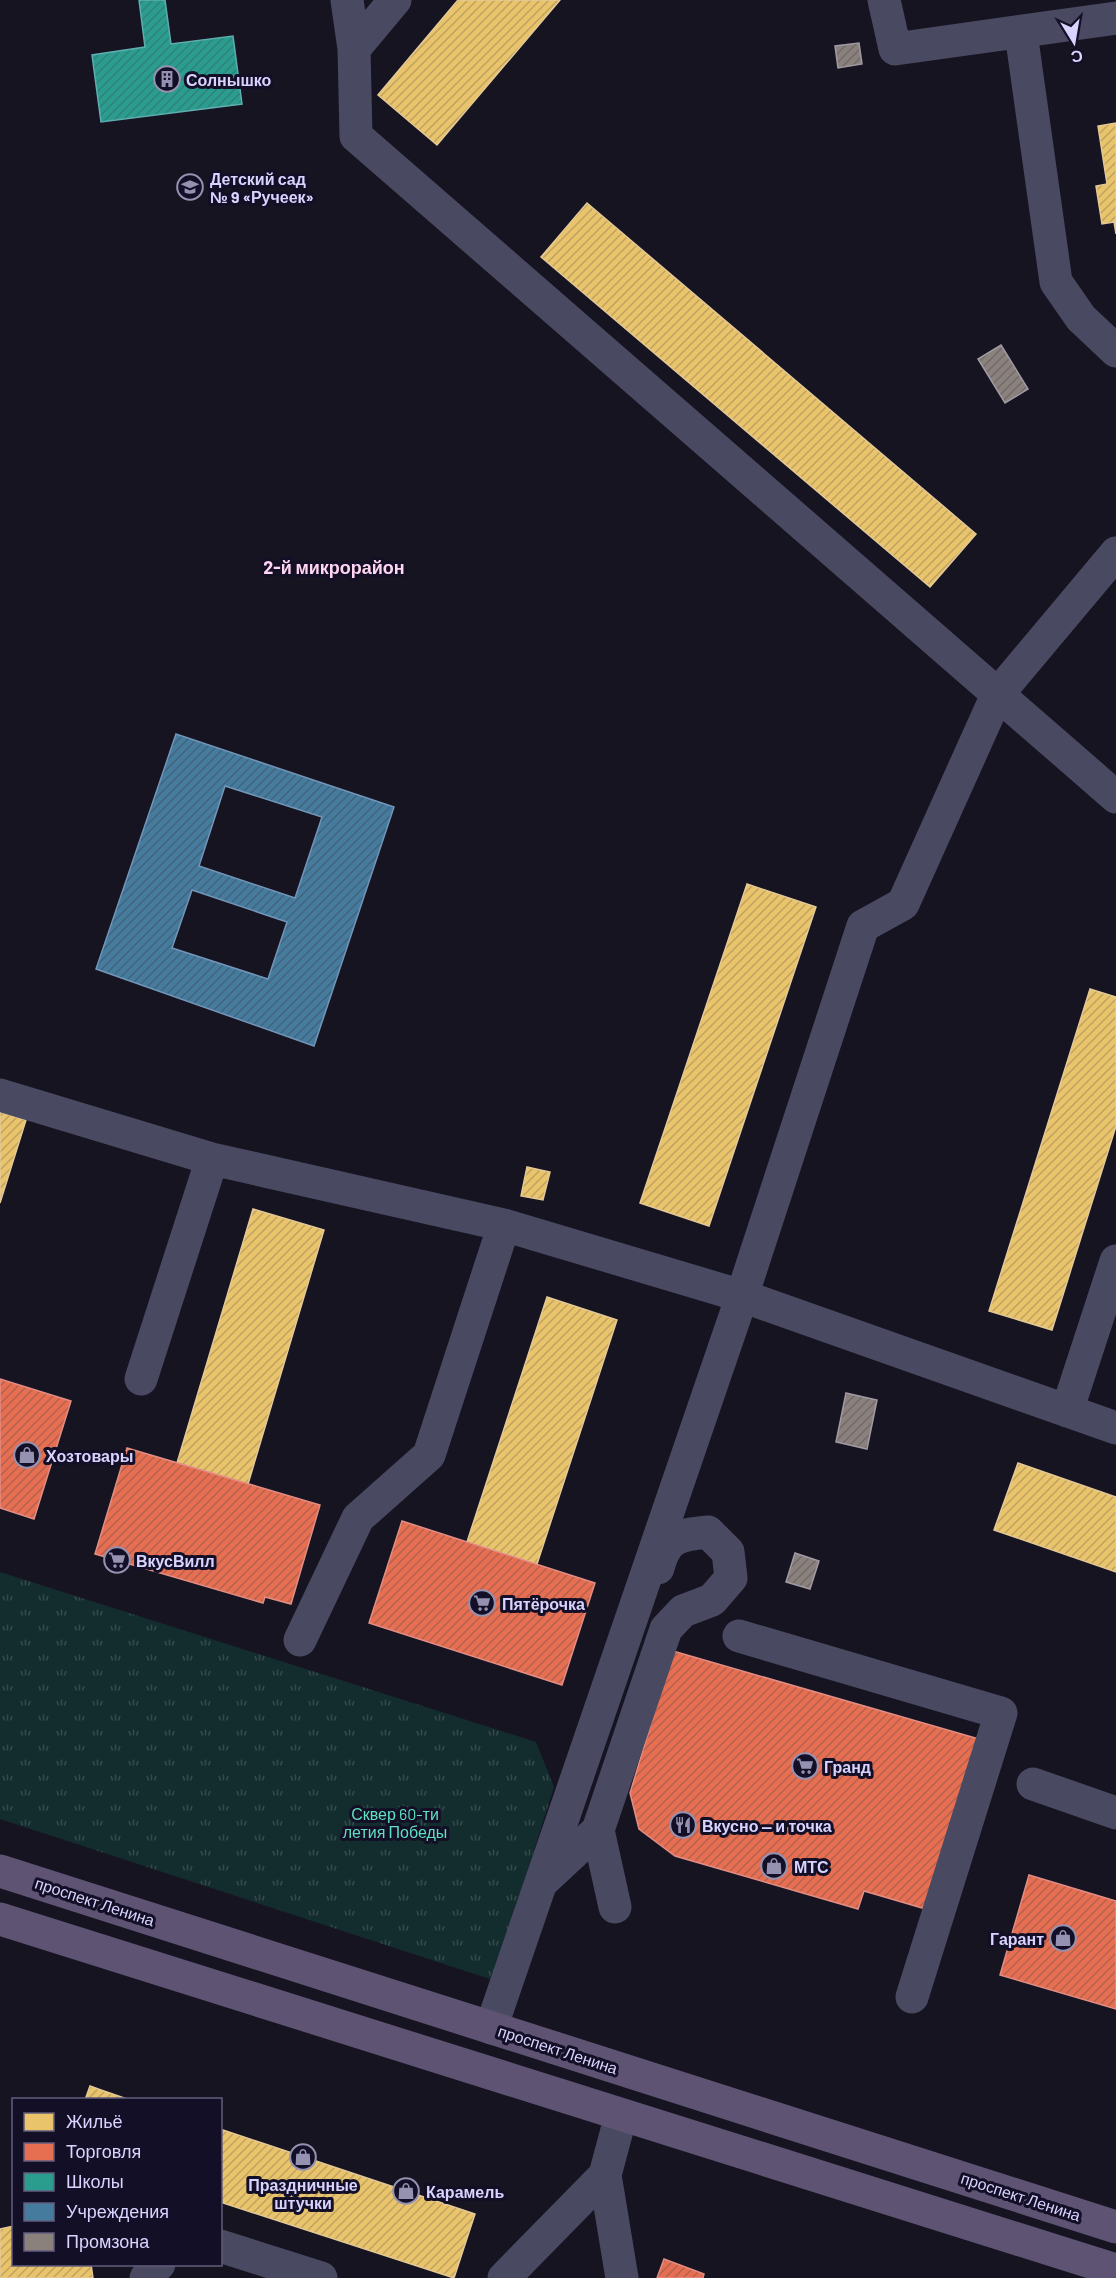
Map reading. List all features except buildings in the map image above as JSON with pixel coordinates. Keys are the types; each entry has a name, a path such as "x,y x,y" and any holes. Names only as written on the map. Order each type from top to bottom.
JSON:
{"main road":[{"name":"проспект Ленина","path":"0,1870 1116,2227"},
{"path":"0,1919 1116,2270"}],"lane":[{"path":"347,0 354,49 356,136 1116,797"},
{"path":"354,49 394,0"},
{"path":"884,0 895,49 1021,33 1112,12"},
{"path":"1021,33 1056,282 1081,318 1116,351"},
{"path":"491,2028 742,1296 863,926 903,904 997,695 1116,553"},
{"path":"0,1095 212,1159 504,1225 742,1296 1116,1428"},
{"path":"141,1379 212,1159"},
{"path":"300,1640 358,1518 429,1455 504,1225"},
{"path":"1067,1411 1116,1261"},
{"path":"539,1884 598,1830 666,1629 683,1611 712,1600 731,1578 728,1552 708,1532 681,1534 663,1551 617,1717 593,1730"},
{"path":"739,1636 1000,1713 912,1997"},
{"path":"1033,1784 1116,1812"},
{"path":"598,1830 615,1907"},
{"path":"621,2115 605,2175 621,2278"},
{"path":"504,2278 605,2175"},
{"path":"222,2247 321,2278"},
{"path":"146,2278 158,2266"}],"green space":[{"name":"Сквер 60-ти летия Победы","path":"0,1572 536,1742 554,1787 493,1980 0,1819"}],"place":[{"name":"Солнышко","path":"167,79"},
{"name":"Детский сад № 9 «Ручеек»","path":"190,187"},
{"name":"Хозтовары","path":"27,1455"},
{"name":"ВкусВилл","path":"117,1560"},
{"name":"Пятёрочка","path":"482,1603"},
{"name":"Гранд","path":"805,1766"},
{"name":"Вкусно — и точка","path":"683,1825"},
{"name":"МТС","path":"774,1866"},
{"name":"Гарант","path":"1063,1938"},
{"name":"Праздничные штучки","path":"303,2157"},
{"name":"Карамель","path":"406,2191"}],"district":[{"name":"2-й микрорайон","path":"334,567"}]}
